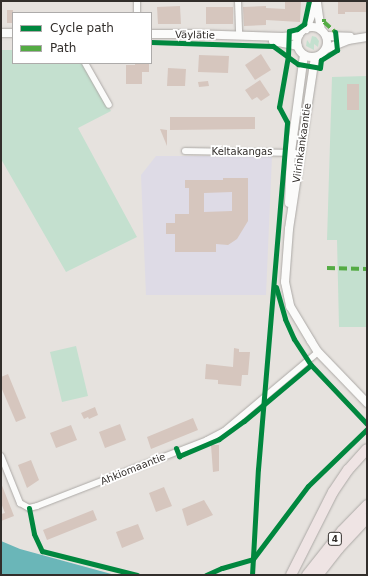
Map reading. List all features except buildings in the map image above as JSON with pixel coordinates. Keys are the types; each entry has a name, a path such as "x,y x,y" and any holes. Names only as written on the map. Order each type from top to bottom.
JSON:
{"highway":[{"path":"291,575 334,492 348,470 367,449"},
{"name":"4","path":"307,575 342,531 367,505"},
{"name":"4","path":"318,575 367,518"}],"street":[{"path":"136,1 137,12"},
{"path":"238,1 239,36"},
{"path":"317,2 302,32 298,46 304,54 315,57 319,56 326,49 348,40 367,37"},
{"path":"317,2 326,49"},
{"path":"302,32 315,28 324,33 367,37"},
{"name":"Väylätie","path":"152,34 283,37 302,32"},
{"path":"1,33 12,33"},
{"name":"Väylätie","path":"239,36 298,46"},
{"name":"Viirinkankaantie","path":"289,229 288,174 304,54"},
{"name":"Viirinkankaantie","path":"315,57 289,229 285,282 290,306 318,352 367,403"},
{"path":"86,64 109,105"},
{"name":"Keltakangas","path":"185,151 300,153"},
{"name":"Ahkiomaantie","path":"1,456 20,503 29,508 37,506 207,440 224,431 318,352"}],"shaded area":[{"path":"156,156 272,156 266,295 146,295 141,175"}],"green space":[{"path":"312,36 316,37 319,41 318,47 314,44 314,50 306,46 307,40 310,44"},
{"path":"1,50 12,50 12,64 85,64 111,111 78,128 137,237 66,272 1,159"},
{"path":"367,76 367,327 339,327 337,240 327,240 332,77"},
{"path":"76,346 88,396 62,402 50,352"}],"water":[{"path":"1,541 20,549 115,575 1,575"}],"marked path":[{"path":"324,19 324,22 335,32"},
{"path":"327,268 367,269"}],"cycle path":[{"path":"252,575 258,469 287,122 279,107 288,56 289,31 297,29 304,24 309,1"},
{"path":"152,42 273,46 298,64 320,68 321,60 337,50 335,32"},
{"path":"276,287 285,319 294,339 311,365 367,424"},
{"path":"176,448 179,456 219,439 244,421 311,365"},
{"path":"206,575 222,568 253,559 308,486 367,429"},
{"path":"29,508 34,534 42,551 137,575"}]}
